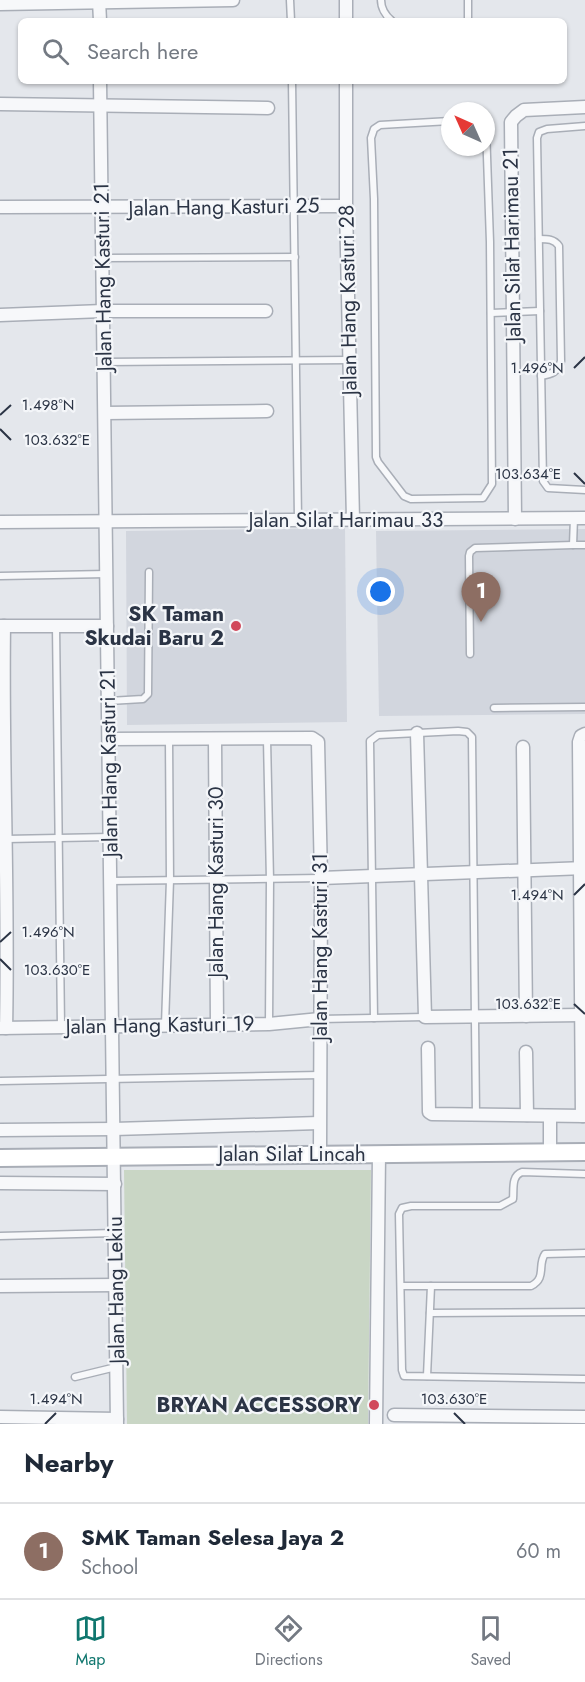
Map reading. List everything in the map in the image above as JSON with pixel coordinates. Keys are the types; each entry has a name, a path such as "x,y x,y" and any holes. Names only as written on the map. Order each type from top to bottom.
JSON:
{"street":[{"path":"99,0 99,18"},
{"path":"0,4 99,0 233,0"},
{"path":"346,0 346,18"},
{"name":"Jalan Hang Kasturi 21","path":"100,84 115,1156"},
{"name":"Jalan Hang Kasturi 28","path":"346,84 346,206 353,520"},
{"path":"0,104 268,108"},
{"name":"Jalan Silat Harimau 21","path":"515,519 511,122 524,110 585,107"},
{"name":"Jalan Hang Kasturi 25","path":"0,207 346,206"},
{"path":"0,315 103,311 267,311"},
{"path":"105,413 267,411"},
{"name":"Jalan Silat Harimau 33","path":"0,522 579,518"},
{"path":"3,1028 3,863 6,839 2,786 2,626 107,626"},
{"path":"417,733 425,1017 582,1015"},
{"path":"428,1048 429,1112 583,1116 583,868 579,742 581,736 585,734"},
{"name":"Jalan Hang Kasturi 31","path":"267,739 312,738 318,742 321,878 320,1153"},
{"path":"109,739 267,739"},
{"name":"Jalan Hang Kasturi 30","path":"215,740 216,1024"},
{"path":"523,747 526,1016"},
{"path":"321,878 583,868"},
{"name":"Jalan Hang Kasturi 19","path":"3,1028 269,1024 320,1019"},
{"path":"526,1052 527,1116"},
{"path":"550,1116 550,1152"},
{"path":"0,1130 319,1123"},
{"name":"Jalan Silat Lincah","path":"0,1158 585,1152"},
{"path":"376,1424 379,1154"},
{"name":"Jalan Hang Lekiu","path":"115,1156 117,1421"},
{"path":"0,1183 115,1184"},
{"path":"0,1286 116,1285"},
{"path":"394,1415 580,1419"},
{"path":"0,1417 117,1421"}],"lane":[{"path":"290,0 291,18"},
{"path":"381,0 384,11 390,18"},
{"path":"468,0 468,18"},
{"path":"292,84 298,520"},
{"path":"441,121 380,124 374,129 371,138 374,199 376,457 405,496 411,499 483,498 492,484 487,156"},
{"path":"585,126 547,129 539,132 537,138 544,484 551,489 585,490"},
{"path":"539,239 550,239 559,246 561,361 559,369 551,375 541,376"},
{"path":"103,258 295,257"},
{"path":"491,313 540,311"},
{"path":"104,362 350,360"},
{"path":"573,545 579,518"},
{"path":"470,654 468,578 471,551 475,548 585,544"},
{"path":"109,701 143,699 148,694 149,572"},
{"path":"0,576 107,574"},
{"path":"56,626 61,1027"},
{"path":"494,708 585,707"},
{"path":"374,1018 370,741 378,735 458,730 467,732 472,737 476,1115"},
{"path":"267,739 270,880 269,1024"},
{"path":"165,1025 170,880 168,740"},
{"path":"6,839 110,837"},
{"path":"111,881 321,878"},
{"path":"320,1019 425,1017"},
{"path":"0,1081 320,1076"},
{"path":"585,1173 522,1172 514,1178 513,1199 500,1206 402,1208 399,1214 402,1370 404,1376 585,1379"},
{"path":"0,1236 115,1233"},
{"path":"400,1286 531,1286 542,1277 542,1260 545,1254 585,1253"},
{"path":"428,1376 430,1286"},
{"path":"430,1313 585,1312"},
{"path":"75,1377 117,1367"}],"shaded area":[{"name":"SK Taman Skudai Baru 2","path":"345,528 347,722 127,725 126,531"},
{"path":"585,529 585,714 379,716 376,531"}],"green space":[{"path":"124,1170 371,1170 368,1424 127,1424"}],"place":[{"name":"SMK Taman Selesa Jaya 2","path":"481,622"},
{"name":"SK Taman Skudai Baru 2","path":"236,626"},
{"name":"BRYAN ACCESSORY","path":"374,1405"}]}
